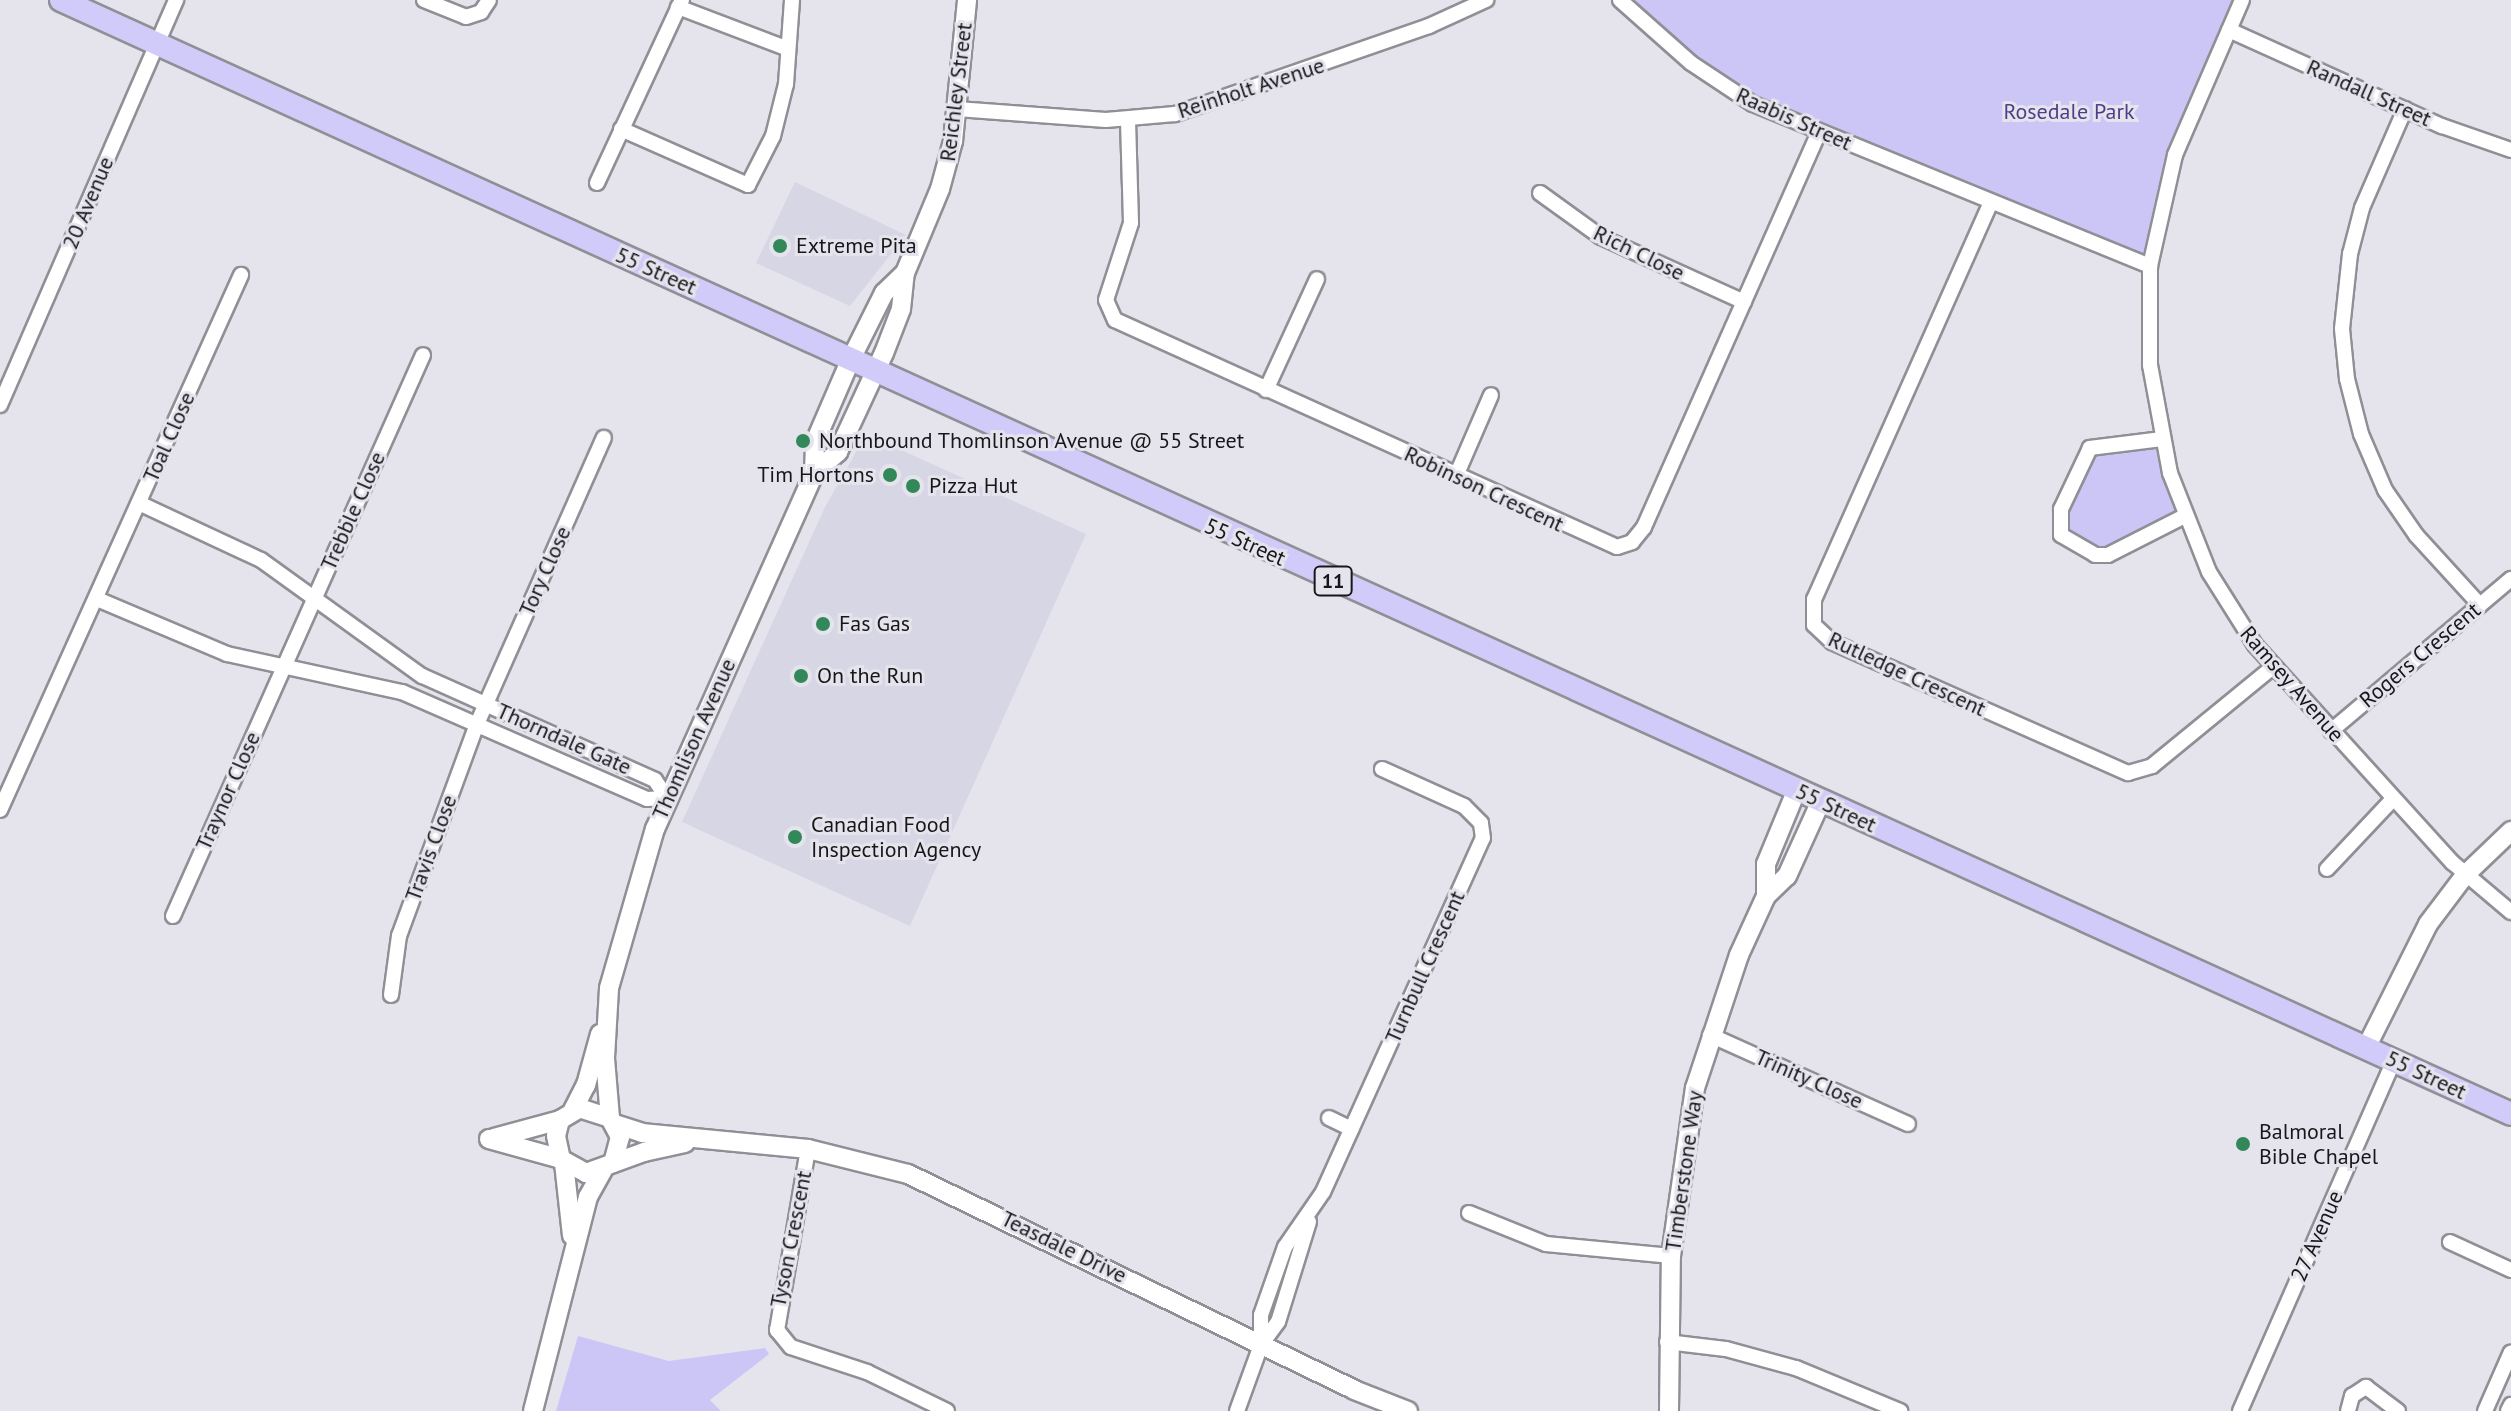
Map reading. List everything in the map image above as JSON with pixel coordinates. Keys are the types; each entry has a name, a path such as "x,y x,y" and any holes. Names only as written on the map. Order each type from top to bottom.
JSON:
{"main road":[{"name":"11","path":"61,0 157,43"},
{"name":"55 Street","path":"157,43 2511,1114"}],"street":[{"name":"20 Avenue","path":"0,405 176,0"},
{"path":"424,0 466,17 481,12 489,0"},
{"path":"621,129 748,185 773,136 786,84 786,48 792,0"},
{"name":"Reichley Street","path":"875,371 901,309 905,273 940,189 957,109 967,0"},
{"path":"1446,0 1452,17"},
{"name":"Reinholt Avenue","path":"957,109 1128,121 1207,106 1452,17 1486,0"},
{"name":"Raabis Street","path":"1620,0 1710,77 1753,104 2150,266"},
{"name":"Ramsey Avenue","path":"2242,0 2175,155 2150,266 2150,365 2162,439 2185,516 2223,598 2273,667 2465,875 2511,912"},
{"path":"597,183 680,4 786,48"},
{"name":"Randall Street","path":"2229,30 2405,109 2511,150"},
{"path":"2405,109 2351,245 2342,329 2347,379 2361,434 2385,490 2416,535 2480,605"},
{"name":"Robinson Crescent","path":"1128,121 1132,213 1107,293 1109,314 1123,325 1604,544 1632,542 1644,527 1819,132"},
{"name":"Rich Close","path":"1540,193 1601,237 1744,302"},
{"name":"Rutledge Crescent","path":"1991,202 1814,599 1814,625 1832,642 2128,773 2152,766 2273,667"},
{"name":"Reichley Street","path":"851,359 884,293 905,273"},
{"name":"Toal Close","path":"0,810 241,275"},
{"path":"1266,390 1317,279"},
{"name":"Trebble Close","path":"284,667 423,355"},
{"name":"Thomlison Avenue","path":"567,1115 586,1085 605,1016 620,941 667,798 814,473 815,442 851,359"},
{"name":"Thomlison Avenue","path":"814,473 838,452 875,371"},
{"path":"1456,476 1491,395"},
{"name":"Tory Close","path":"486,704 604,438"},
{"path":"2162,439 2090,448 2061,509 2059,528 2073,544 2108,555 2185,516"},
{"name":"Thorndale Gate","path":"139,503 246,552 315,598 397,661 655,780 667,798"},
{"name":"Rogers Crescent","path":"2331,731 2511,579"},
{"name":"Thorndale Gate","path":"97,599 206,646 284,667 385,686 647,799 667,798"},
{"path":"385,686 397,661"},
{"name":"Traynor Close","path":"173,916 284,667"},
{"name":"Travis Close","path":"391,995 399,936 486,704"},
{"path":"568,766 577,745"},
{"name":"Turnbull Crescent","path":"1237,1411 1261,1345 1278,1322 1311,1214 1483,838 1481,823 1464,806 1382,769"},
{"name":"Timberstone Way","path":"1669,1411 1667,1342 1671,1256 1684,1143 1710,1035 1766,896 1766,864 1797,789"},
{"path":"2327,869 2393,799"},
{"name":"Timberstone Way","path":"1766,896 1787,876 1821,801"},
{"path":"2366,1048 2417,942 2465,875 2511,831"},
{"name":"Thomlison Avenue","path":"605,1016 612,1121"},
{"name":"Trinity Close","path":"1710,1035 1908,1124"},
{"name":"27 Avenue","path":"2240,1411 2394,1061"},
{"path":"533,1411 588,1197 608,1166 620,1137 612,1121 590,1108 484,1139 563,1161 586,1173 608,1166"},
{"path":"567,1115 556,1136 563,1161 573,1250"},
{"path":"1329,1118 1352,1129"},
{"name":"Teasdale Drive","path":"612,1121 642,1133 808,1149 941,1187 1261,1345 1408,1411"},
{"name":"Teasdale Drive","path":"608,1166 704,1140"},
{"name":"Tyson Crescent","path":"808,1149 777,1330 791,1347 867,1372 947,1411"},
{"path":"1469,1213 1546,1244 1671,1256"},
{"path":"2450,1242 2511,1270"},
{"path":"1667,1342 1726,1349 1796,1368 1900,1411"},
{"path":"2485,1411 2511,1352"},
{"path":"2348,1411 2352,1396 2366,1387 2398,1411"},
{"path":"2508,1411 2511,1405"}],"shaded area":[{"path":"795,182 906,235 850,306 756,263"},
{"path":"866,434 1086,534 910,926 682,822 825,507"}],"green space":[{"name":"Rosedale Park","path":"1620,0 2243,0 2175,155 2150,265 1753,104"},
{"path":"2162,439 2185,516 2108,555 2059,528 2087,452"},
{"path":"578,1336 669,1361 765,1348 769,1354 710,1400 721,1411 556,1411"}],"place":[{"name":"Extreme Pita","path":"780,246"},
{"name":"Northbound Thomlinson Avenue @ 55 Street","path":"803,441"},
{"name":"Tim Hortons","path":"890,475"},
{"name":"Pizza Hut","path":"913,486"},
{"name":"Fas Gas","path":"823,624"},
{"name":"On the Run","path":"801,676"},
{"name":"Canadian Food Inspection Agency","path":"795,837"},
{"name":"Balmoral Bible Chapel","path":"2243,1144"}]}
